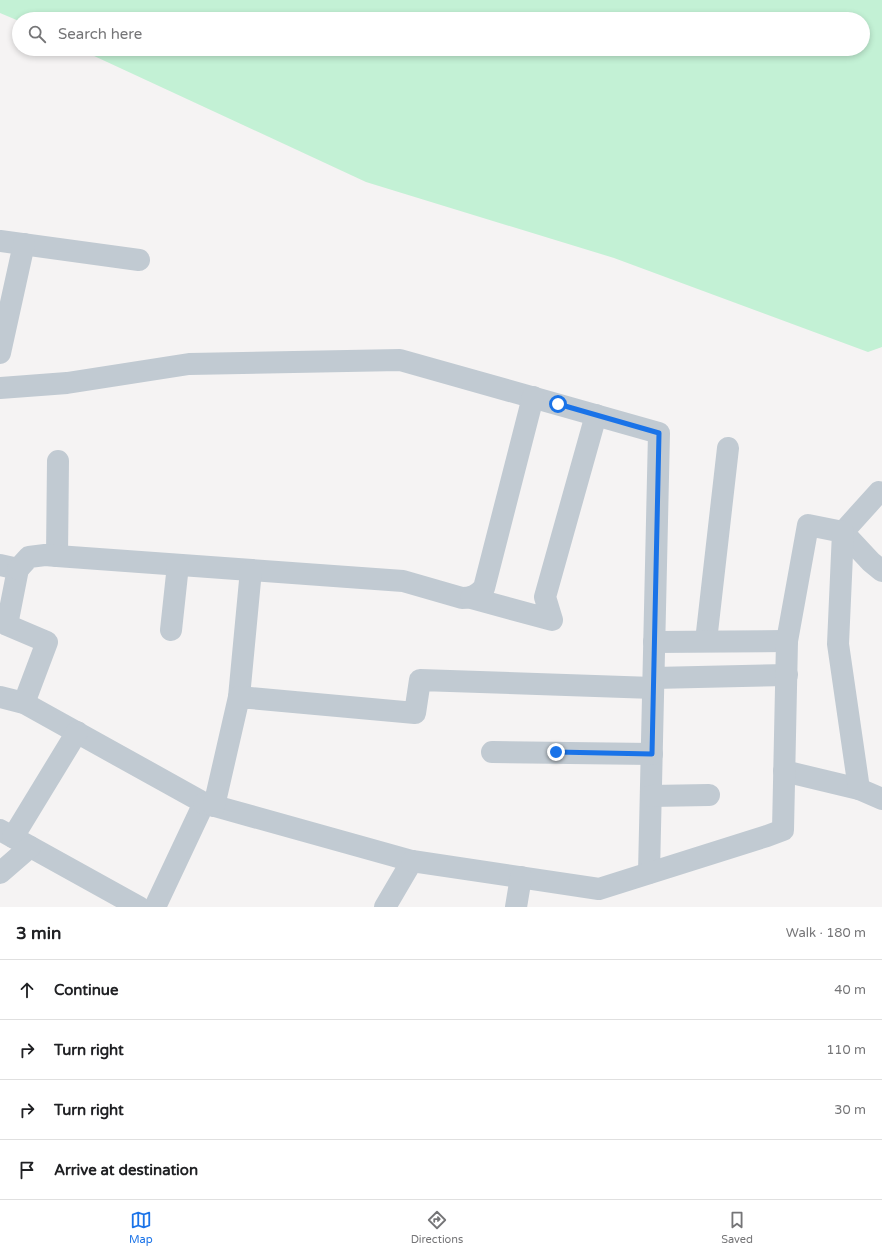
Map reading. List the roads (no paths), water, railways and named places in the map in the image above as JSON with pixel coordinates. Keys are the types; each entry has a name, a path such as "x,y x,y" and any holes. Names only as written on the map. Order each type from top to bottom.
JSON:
{"street":[{"path":"0,241 139,260"},
{"path":"0,353 24,244"},
{"path":"0,388 67,382 189,364 400,360 659,433 649,873"},
{"path":"471,598 484,588 533,397"},
{"path":"24,703 47,642 7,625 9,567 29,557 44,555 403,581 462,598 471,598 552,620 545,597 596,415"},
{"path":"706,642 728,448"},
{"path":"57,556 58,461"},
{"path":"859,789 838,644 843,532 881,491"},
{"path":"0,698 24,703 209,805 412,861 599,889 783,830 788,641 808,525 843,532 871,562 882,571"},
{"path":"171,630 178,565"},
{"path":"155,907 209,805 239,697 251,570"},
{"path":"654,642 788,641"},
{"path":"239,697 415,714 420,680 654,683 787,675"},
{"path":"0,873 14,838 77,732"},
{"path":"492,752 652,754"},
{"path":"784,771 859,789 882,797"},
{"path":"651,796 708,795"},
{"path":"14,838 139,907"},
{"path":"385,907 412,861"},
{"path":"516,907 521,877"}]}
